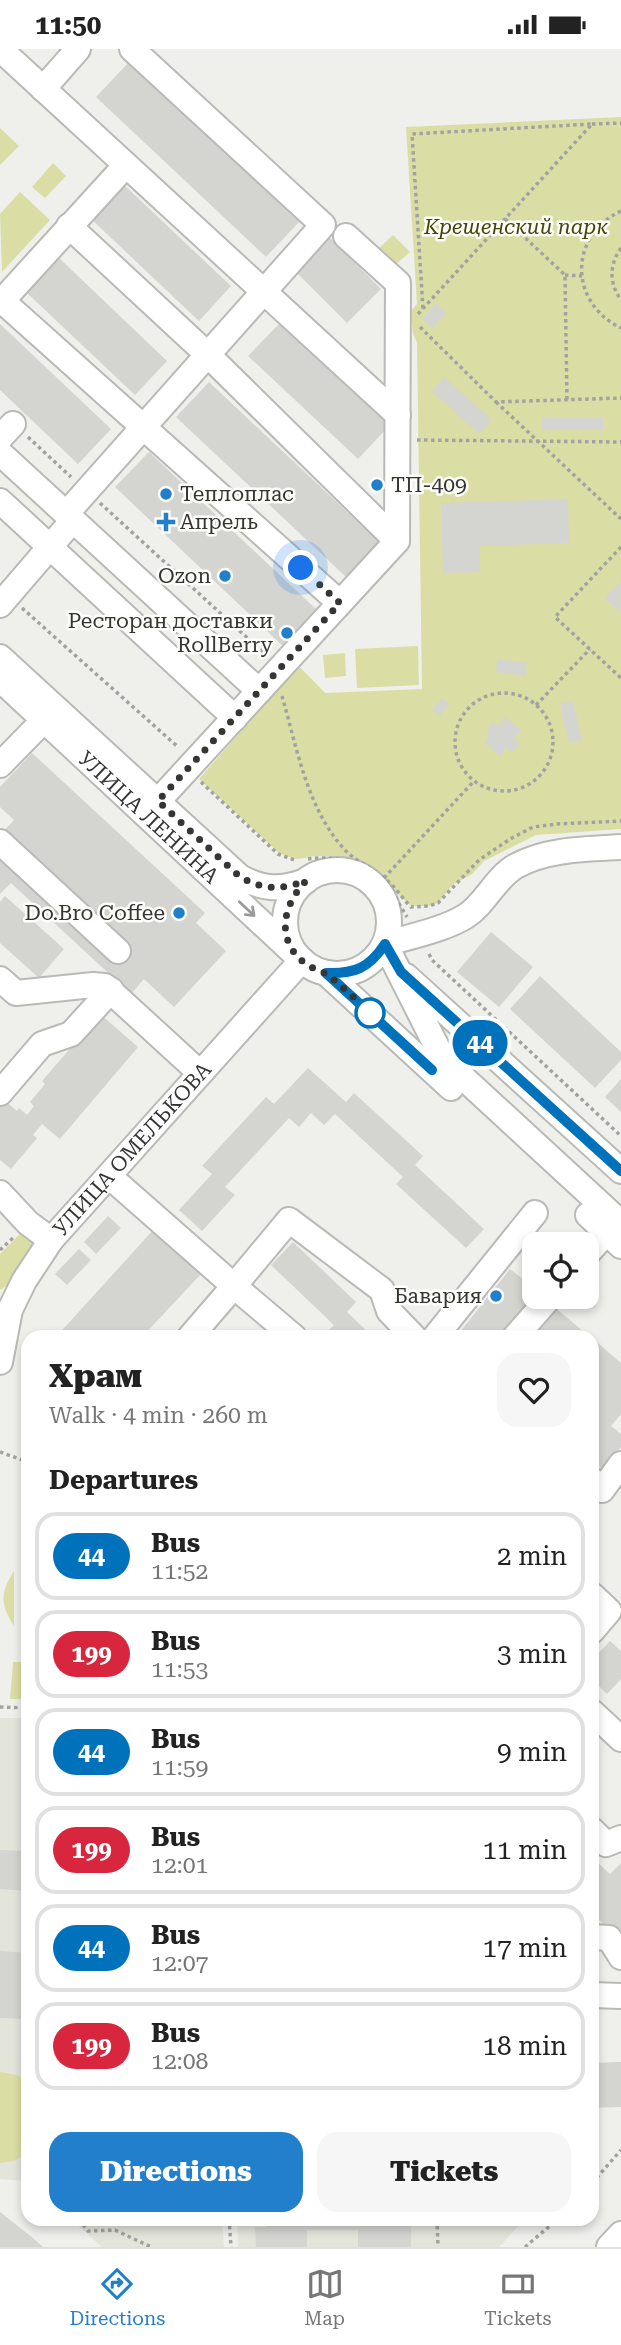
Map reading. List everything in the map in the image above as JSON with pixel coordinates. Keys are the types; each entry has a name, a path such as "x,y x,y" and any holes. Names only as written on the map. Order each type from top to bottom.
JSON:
{"street":[{"path":"0,49 264,292 397,427"},
{"path":"43,89 78,49"},
{"path":"4,600 50,547 87,491 323,225 132,49"},
{"path":"126,165 1,300 340,603"},
{"path":"69,226 208,355 397,541"},
{"path":"158,801 397,541 398,283 346,236"},
{"path":"0,453 259,691"},
{"path":"0,501 235,717"},
{"name":"УЛИЦА ЛЕНИНА","path":"0,657 240,877 256,885 271,888 289,887 306,881"},
{"name":"УЛИЦА ЛЕНИНА","path":"0,679 300,958"},
{"path":"0,765 44,720"},
{"path":"0,842 118,951"},
{"path":"385,944 418,935 467,916 514,867 552,853 621,847"},
{"path":"326,973 344,974 361,969 375,958 385,944 389,927 388,909 381,893 369,880 354,873 337,870 321,873 306,881 294,893 287,908 285,925 289,941 300,958 326,973 438,1065 616,1234 599,1246"},
{"path":"385,944 401,972 438,1065"},
{"name":"УЛИЦА ОМЕЛЬКОВА","path":"0,1362 4,1319 24,1281 51,1240 300,958"},
{"path":"401,972 621,1171"},
{"path":"0,979 16,993 100,985 112,987 200,1073"},
{"path":"0,1093 43,1044 71,1034 112,987"},
{"path":"109,1176 286,1330"},
{"path":"0,1193 28,1223 51,1240"},
{"path":"441,1330 535,1213"},
{"path":"196,1330 289,1220 382,1290 389,1311 407,1330"},
{"path":"521,1330 540,1309"},
{"path":"599,1487 602,1490 621,1464"},
{"path":"599,1602 609,1611 599,1623"},
{"path":"599,1719 621,1739"},
{"path":"599,1838 606,1845 621,1838"},
{"path":"599,1937 609,1938 621,1957"},
{"path":"599,1995 621,1996"},
{"path":"609,2247 621,2234"}],"path":[{"path":"422,309 412,135 621,123"},
{"path":"592,124 412,320 621,519"},
{"path":"621,211 607,219 590,238 582,263 584,289 598,312 621,328"},
{"path":"505,219 565,275 582,277"},
{"path":"621,248 612,267 611,278 621,300"},
{"path":"565,275 567,400"},
{"path":"496,402 621,398"},
{"path":"397,427 537,441 621,442"},
{"path":"7,431 87,491 281,668"},
{"path":"621,547 555,617 621,678"},
{"path":"4,600 188,756 199,781 278,854 295,861 322,857 345,860 384,878 411,907 429,907 438,903 479,860 533,827 621,821"},
{"path":"536,705 590,649"},
{"path":"500,692 523,697 536,705 548,721 553,744 551,756 539,776 530,784 507,791 495,790 474,781 459,763 454,740 461,717 468,707 500,692"},
{"path":"384,878 474,781"},
{"path":"0,1452 21,1460"},
{"path":"0,1707 21,1708"},
{"path":"599,2175 621,2150"},
{"path":"84,2226 88,2231 115,2230 151,2247"},
{"path":"230,2226 231,2247"},
{"path":"437,2226 438,2247"},
{"path":"525,2247 550,2226"}],"shaded area":[{"path":"0,1718 21,1718 21,2180 0,2179"},
{"path":"79,2226 222,2226 224,2247 102,2247"},
{"path":"237,2226 518,2226 499,2247 238,2247"}],"green space":[{"name":"Крещенский парк","path":"621,117 621,829 536,835 484,861 472,874 452,885 438,903 411,906 371,872 347,860 321,856 297,859 279,853 199,779 299,666 325,693 422,689 417,343 413,334 411,311 417,304 406,127"},
{"path":"0,128 19,146 0,165"},
{"path":"53,163 66,176 45,198 32,187"},
{"path":"20,192 50,220 2,272 0,214"},
{"path":"393,235 410,252 395,265 379,248"},
{"path":"418,646 419,685 357,688 355,649"},
{"path":"345,653 346,676 325,678 323,655"},
{"path":"26,1228 33,1236 34,1248 11,1283 0,1290 0,1254"},
{"path":"14,1571 14,1626 4,1605 4,1592"},
{"path":"13,1662 21,1662 21,1699 10,1699"},
{"path":"0,2072 21,2078 21,2157 0,2163"}],"building":[{"path":"129,62 299,222 266,257 96,97"},
{"path":"122,183 231,286 199,321 89,217"},
{"path":"328,236 381,289 347,323 294,270"},
{"path":"58,257 167,361 135,395 26,292"},
{"path":"436,303 446,313 432,328 422,318"},
{"path":"281,322 390,425 358,459 248,356"},
{"path":"0,324 111,429 78,464 0,390"},
{"path":"444,377 492,420 479,434 432,391"},
{"path":"209,382 379,542 346,577 176,417"},
{"path":"542,418 603,418 603,430 542,430"},
{"path":"149,452 319,612 285,648 115,487"},
{"name":"ТП-409","path":"371,480 383,482 382,491 370,489"},
{"path":"568,499 569,543 480,546 480,572 443,573 441,503"},
{"path":"621,581 621,613 605,598"},
{"path":"497,659 527,663 526,676 496,672"},
{"path":"442,698 449,704 440,716 432,710"},
{"path":"573,701 582,740 569,743 560,704"},
{"path":"505,717 521,730 514,739 520,744 512,753 506,748 500,756 484,742 490,736 486,732 493,722 498,726"},
{"path":"32,753 205,913 196,923 226,951 174,1007 144,979 131,994 11,883 0,894 0,835 14,820 0,807 0,787"},
{"path":"5,896 64,949 39,978 0,943 0,902"},
{"path":"491,932 533,967 499,1007 457,972"},
{"path":"540,976 621,1052 621,1060 595,1088 510,1009"},
{"path":"100,1014 138,1047 60,1139 42,1124 33,1135 37,1138 11,1169 0,1160 0,1103 3,1099 17,1111 19,1108 27,1115 34,1106 30,1102 45,1084 42,1081"},
{"path":"308,1068 346,1102 354,1093 423,1156 415,1165 484,1229 466,1248 396,1184 403,1177 335,1114 324,1125 311,1113 299,1127 289,1118 225,1187 235,1195 202,1231 179,1210 212,1174 202,1166 266,1097 274,1104"},
{"path":"621,1079 621,1112 605,1097"},
{"path":"108,1216 121,1228 96,1254 84,1242"},
{"path":"155,1228 201,1274 149,1330 62,1330"},
{"path":"293,1242 356,1302 347,1312 366,1330 329,1330 334,1325 271,1265"},
{"path":"79,1249 91,1260 67,1285 55,1274"},
{"path":"510,1269 522,1278 522,1309 506,1330 462,1330"},
{"path":"549,1309 557,1309 582,1330 531,1330"},
{"path":"599,1344 621,1363 621,1414 611,1426 621,1434 621,1447 603,1469 599,1466"},
{"path":"610,1641 621,1651 621,1679 607,1694 599,1686 599,1653"},
{"path":"0,1850 21,1851 21,1890 0,1889"},
{"path":"621,1863 621,1941 599,1920 599,1864 610,1874"},
{"path":"0,1951 21,1952 21,2019 0,2018"},
{"path":"621,2062 621,2107 599,2108 599,2063"},
{"path":"0,2212 33,2238 43,2247 0,2247"},
{"path":"411,2226 411,2247 358,2247 358,2230 307,2230 307,2247 256,2247 255,2227"}],"bus line":[{"name":"44","path":"432,1070 326,973 344,974 361,969 375,958 385,944 401,972 621,1171"}],"place":[{"name":"ТП-409","path":"377,485"},
{"name":"Теплоплас","path":"166,494"},
{"name":"Апрель","path":"166,522"},
{"name":"Ozon","path":"225,576"},
{"name":"Ресторан доставки RollBerry","path":"287,633"},
{"name":"Do.Bro Coffee","path":"179,913"},
{"name":"Бавария","path":"496,1296"}],"route":[{"path":"301,568 340,603 158,801 240,877 256,885 271,888 289,887 306,881 294,893 287,908 285,925 289,941 297,956 326,973 370,1013"}]}
